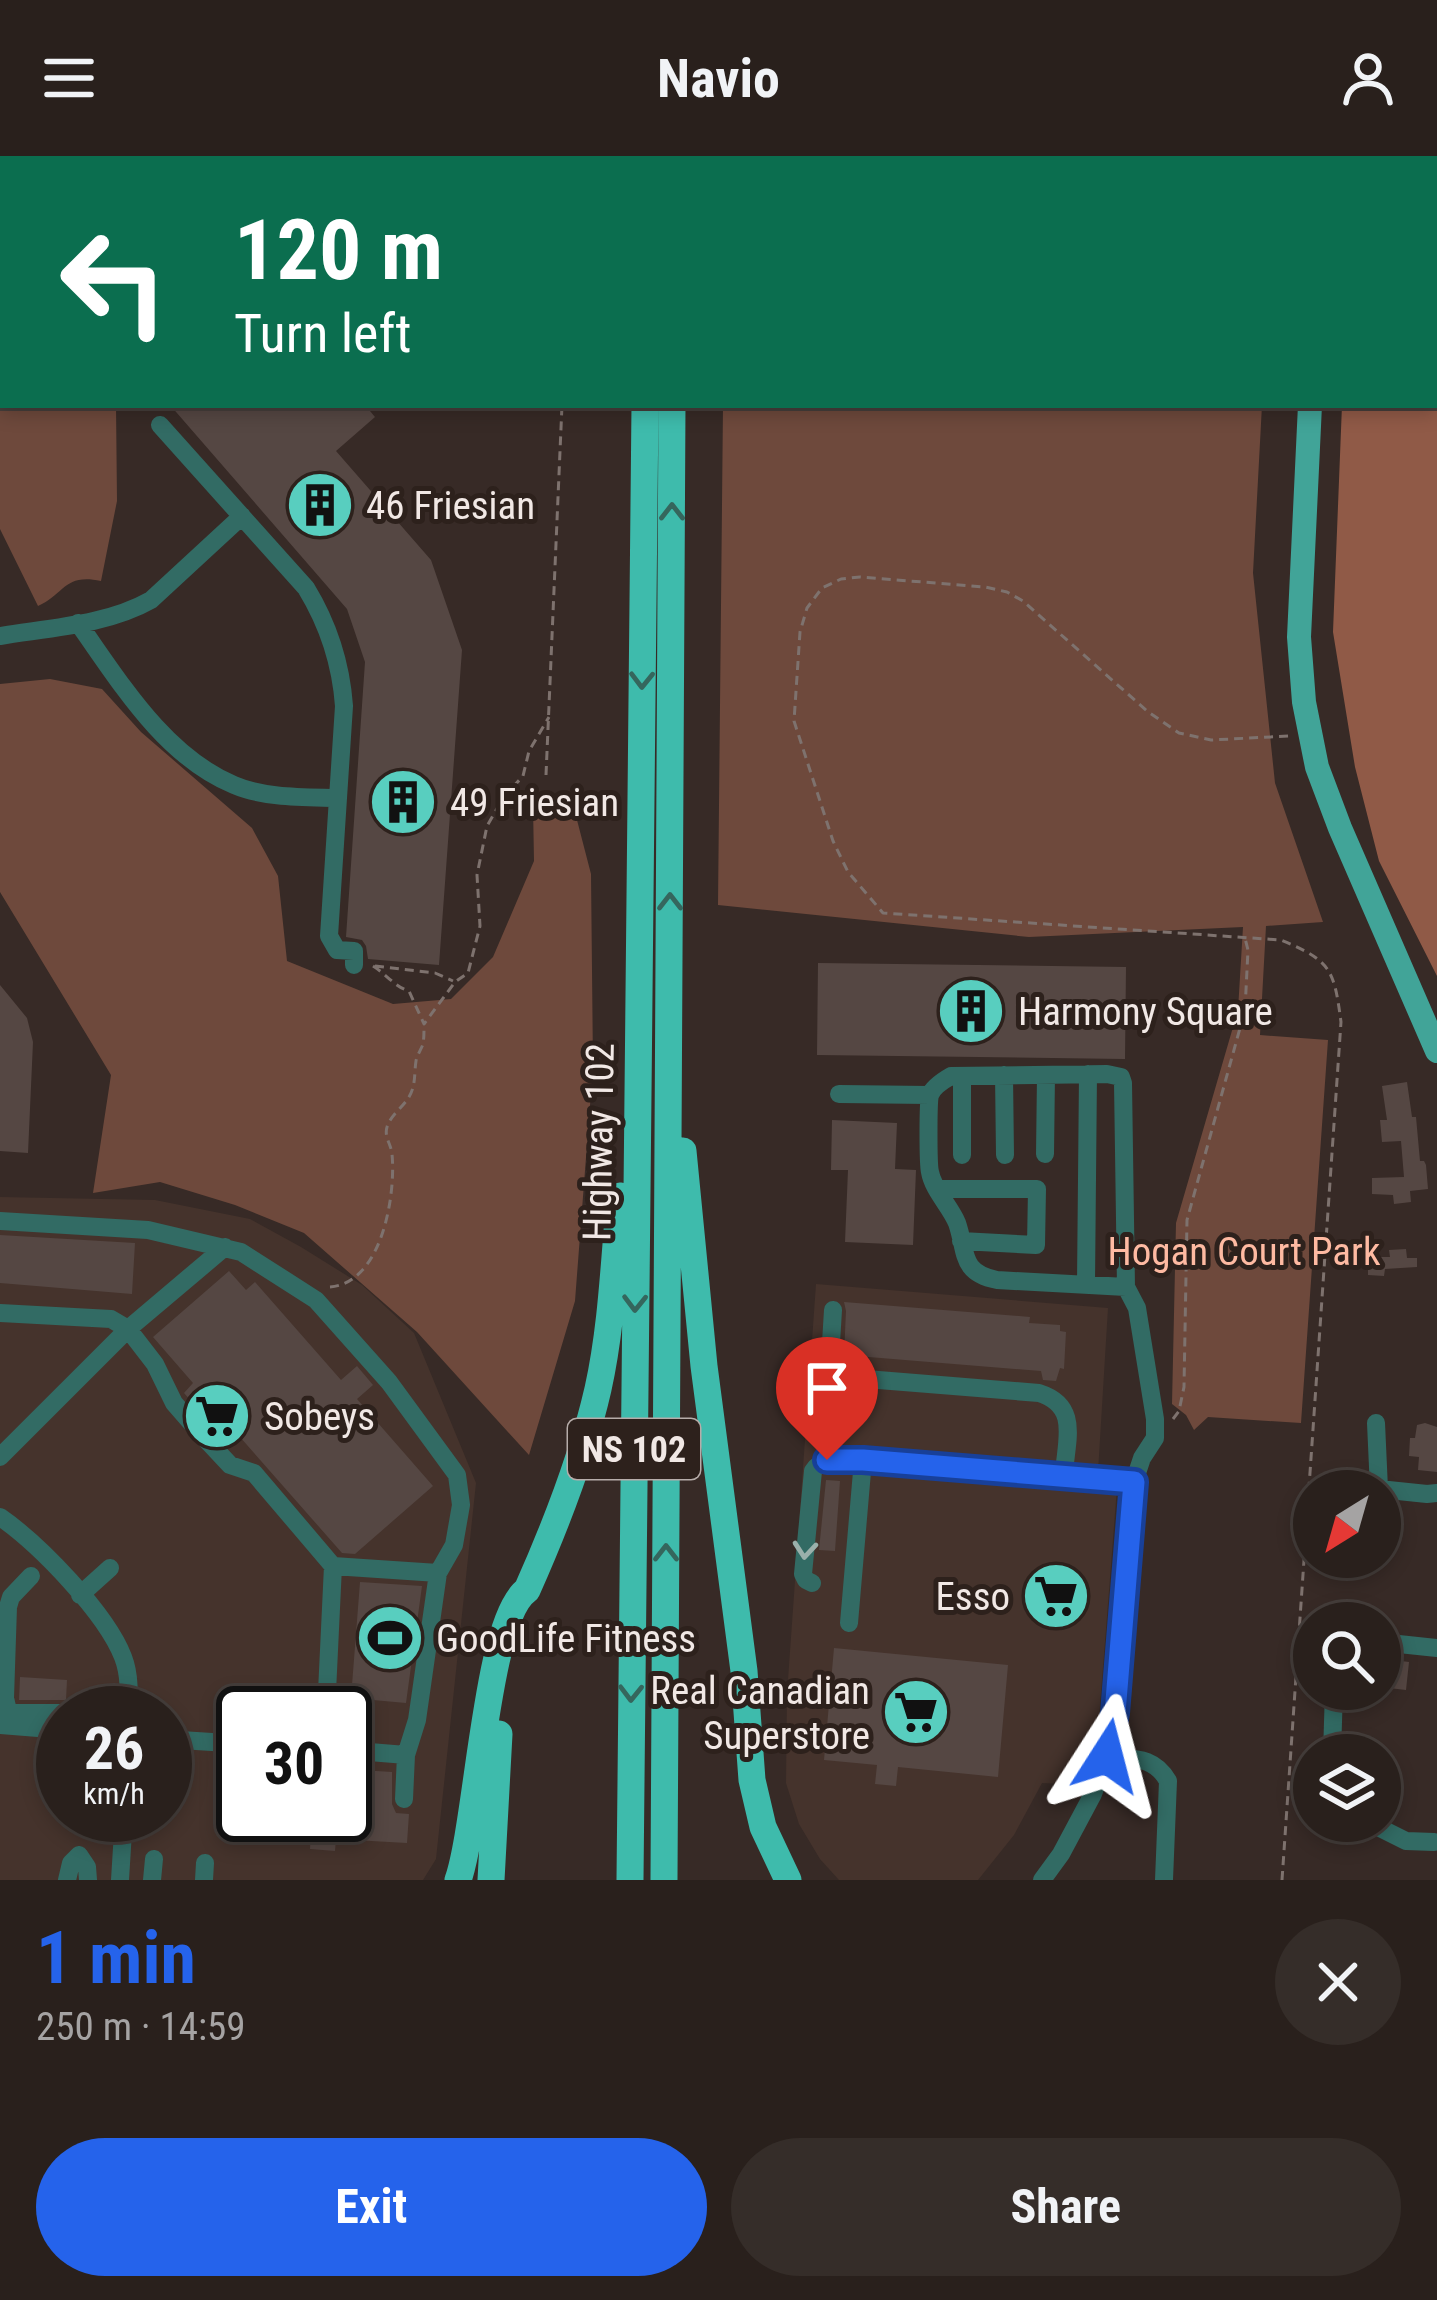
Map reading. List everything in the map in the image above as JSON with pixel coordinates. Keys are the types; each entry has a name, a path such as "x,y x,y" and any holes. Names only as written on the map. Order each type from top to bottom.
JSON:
{"highway":[{"name":"Highway 102","path":"630,1880 645,408"},
{"name":"Highway 102","path":"664,1880 672,408"},
{"path":"491,1880 500,1734 527,1590 576,1468 599,1384 638,1018"},
{"path":"669,1019 704,1366 744,1671 752,1780 763,1827 788,1880"},
{"path":"458,1880 468,1850 494,1672 518,1596 527,1590"}],"main road":[{"path":"1310,408 1299,637 1310,735 1340,828 1437,1052"}],"street":[{"path":"160,425 307,588 331,641 344,706 329,936 338,950 355,951 354,965"},
{"path":"0,636 135,609 151,600 242,516"},
{"path":"78,623 130,697 178,748 210,772 237,787 337,798"},
{"path":"1086,1283 1088,1074"},
{"path":"1042,1880 1093,1794 1107,1756 1115,1713 1134,1482 1155,1438 1155,1409 1137,1308 1126,1286 1124,1083 1114,1074 951,1076 940,1082 930,1095 930,1175 957,1223 964,1259 974,1271 984,1278 1126,1286"},
{"path":"1045,1154 1046,1075"},
{"path":"962,1076 962,1154"},
{"path":"1004,1076 1005,1155"},
{"path":"839,1094 930,1095"},
{"path":"938,1189 1037,1189 1035,1281"},
{"path":"0,1221 148,1230 225,1247 255,1260 316,1300 389,1382 457,1475 461,1505 454,1544 438,1573 417,1720 406,1755 404,1798"},
{"path":"961,1241 1036,1245"},
{"path":"0,1456 128,1329 225,1247"},
{"path":"824,1432 833,1310"},
{"path":"0,1312 110,1319 128,1329 155,1364 178,1408 230,1465 254,1473 334,1566 327,1686"},
{"path":"829,1376 1055,1398 1067,1420 1064,1474"},
{"path":"1376,1423 1379,1489 1437,1492"},
{"path":"812,1583 803,1574 813,1472 827,1460 1134,1482"},
{"path":"849,1623 857,1460"},
{"path":"0,1517 23,1533 111,1633 124,1660 129,1686"},
{"path":"334,1566 438,1573"},
{"path":"80,1594 110,1568"},
{"path":"0,1599 28,1573 8,1606 3,1715"},
{"path":"1401,1644 1437,1648"},
{"path":"3,1715 36,1713"},
{"path":"3,1715 36,1723"},
{"path":"372,1752 406,1755"},
{"path":"1107,1756 1151,1761 1168,1780 1164,1880"},
{"path":"1401,1838 1434,1842"},
{"path":"120,1880 122,1842"},
{"path":"68,1880 71,1863 79,1855 88,1880"},
{"path":"152,1880 154,1859"}],"path":[{"path":"546,775 562,408"},
{"path":"1282,1880 1341,1022 1336,985 1316,955 1281,940 883,913 848,872 832,841 794,722 803,617 822,588 850,578 995,588 1023,601 1147,711 1179,733 1211,740 1310,735"},
{"path":"424,1024 455,982 468,973 480,926 477,875 487,826 523,776 529,751 549,716"},
{"path":"1155,1438 1179,1411 1183,1399 1185,1233 1245,1010 1249,950 1245,938"},
{"path":"301,1290 340,1287 358,1274 370,1260 386,1223 393,1184 387,1127 414,1085 424,1024 410,992 373,966 435,974 455,982"}],"shaded area":[{"path":"1342,408 1437,408 1437,976 1379,861 1355,767 1333,632"},
{"path":"0,1197 155,1200 250,1219 362,1285 414,1333 476,1483 436,1859 423,1880 0,1880"},
{"path":"816,1284 1108,1308 1098,1472 1118,1475 1094,1752 1084,1785 1042,1783 1014,1835 978,1880 839,1880 799,1824 786,1783 787,1694"}],"green space":[{"path":"0,408 116,408 117,501 101,581 72,582 38,606 0,529"},
{"name":"Hogan Court Park","path":"723,408 1262,408 1253,573 1275,783 1323,922 1266,926 1260,1035 1328,1040 1301,1423 1208,1417 1194,1430 1172,1404 1176,1223 1238,1010 1243,927 1029,937 718,905"},
{"path":"50,679 102,689 141,732 252,828 278,876 287,961 393,1004 451,999 493,957 534,861 533,806 577,820 591,874 593,1066 575,1301 529,1455 417,1332 304,1233 160,1182 93,1193 111,1075 0,892 0,684"}],"building":[{"path":"173,408 368,408 375,417 336,451 431,560 462,650 439,965 368,959 362,940 346,937 365,662 347,609"},
{"name":"Harmony Square","path":"818,963 1126,967 1125,1059 817,1055"},
{"path":"0,985 27,1018 33,1042 28,1153 0,1151"},
{"path":"1407,1082 1428,1189 1410,1191 1411,1202 1394,1204 1393,1195 1372,1194 1372,1178 1404,1177 1401,1141 1382,1142 1380,1120 1387,1120 1382,1086"},
{"path":"832,1120 897,1123 895,1169 916,1170 913,1245 845,1242 848,1170 831,1170"},
{"path":"0,1235 135,1243 132,1294 0,1283"},
{"path":"1406,1249 1407,1258 1417,1258 1417,1267 1368,1275 1368,1257 1390,1257 1389,1250"},
{"path":"229,1271 246,1290 255,1282 341,1380 357,1366 373,1385 357,1399 433,1486 355,1554 342,1553 240,1437 230,1446 184,1393 193,1383 153,1337"},
{"path":"844,1302 1030,1317 1029,1323 1060,1325 1060,1331 1066,1332 1064,1369 1060,1368 1056,1381 1043,1380 1041,1371 844,1355"},
{"path":"1417,1425 1437,1427 1437,1472 1418,1470 1419,1457 1409,1456 1410,1438 1415,1438"},
{"path":"826,1480 840,1481 835,1551 819,1550"},
{"name":"Esso","path":"1041,1574 1074,1576 1070,1618 1038,1615"},
{"path":"360,1582 422,1586 406,1703 372,1700 372,1686 352,1686"},
{"name":"Real Canadian Superstore","path":"834,1648 1008,1665 998,1777 898,1767 896,1786 875,1784 877,1765 824,1760"},
{"path":"1401,1661 1409,1662 1406,1690 1401,1689"},
{"path":"20,1677 67,1680 67,1686 36,1686 36,1700 19,1700"},
{"path":"372,1771 392,1772 392,1804 396,1813 409,1814 407,1843 372,1841"},
{"path":"310,1842 336,1842 335,1851 310,1849"}],"place":[{"name":"46 Friesian","path":"320,505"},
{"name":"49 Friesian","path":"403,802"},
{"name":"Harmony Square","path":"971,1011"},
{"name":"Sobeys","path":"217,1416"},
{"name":"Esso","path":"1056,1596"},
{"name":"GoodLife Fitness","path":"390,1638"},
{"name":"Real Canadian Superstore","path":"916,1712"}],"route":[{"path":"827,1460 1134,1482 1115,1713 1107,1756"}]}
